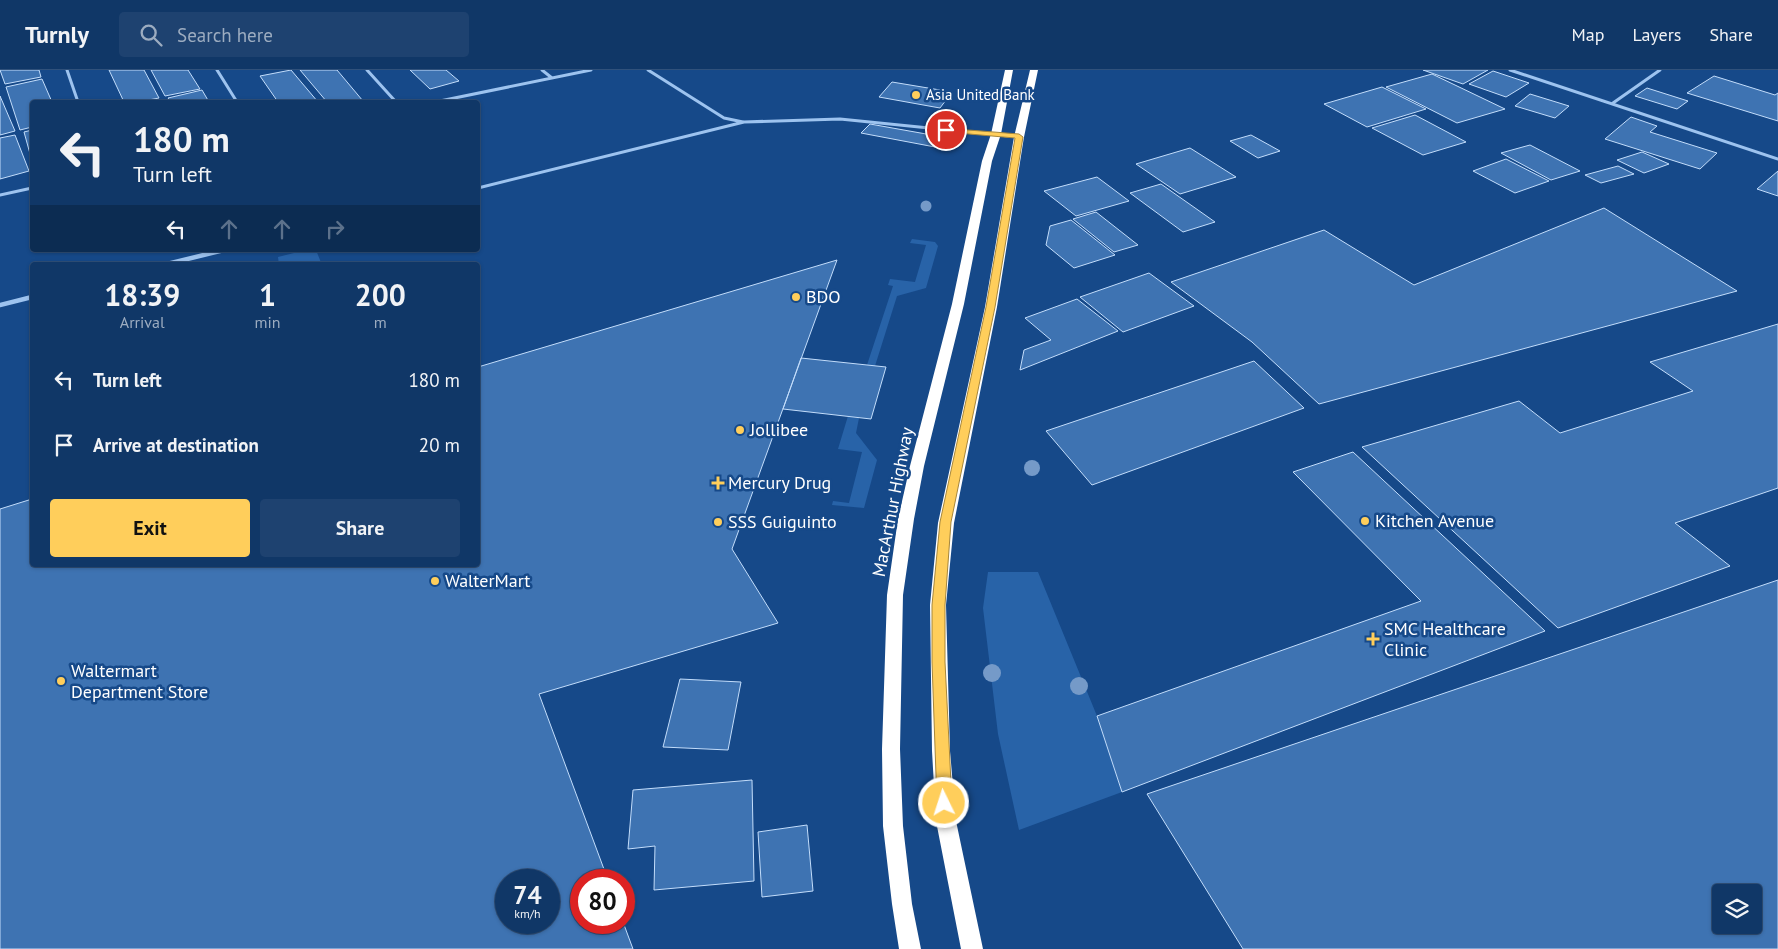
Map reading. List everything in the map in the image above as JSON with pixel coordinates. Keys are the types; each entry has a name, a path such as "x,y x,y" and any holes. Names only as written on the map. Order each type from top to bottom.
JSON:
{"highway":[{"name":"MacArthur Highway","path":"910,949 902,904 893,826 891,750 894,595 906,519 917,466 958,304 987,161 996,134 1009,70"},
{"path":"972,949 946,821 941,741 938,605 946,522 991,307 1019,137 1034,70"}],"street":[{"path":"66,70 77,100"},
{"path":"217,70 237,100"},
{"path":"367,70 394,100"},
{"path":"542,70 552,78"},
{"path":"445,100 591,70"},
{"path":"648,70 724,118 744,122"},
{"path":"1510,70 1778,159"},
{"path":"1613,103 1660,70"},
{"path":"480,188 744,122 840,119 1019,137"},
{"path":"0,195 30,188"},
{"path":"175,262 216,252"},
{"path":"0,305 30,298"}],"shaded area":[{"path":"912,239 935,242 938,246 926,288 897,296 875,366 867,365 893,286 888,285 890,279 915,282 926,245 910,243"},
{"path":"298,252 317,252 321,262 279,262 278,257"},
{"path":"848,416 859,418 856,433 877,460 864,508 832,505 833,501 849,503 862,452 838,449"},
{"path":"988,572 1038,572 1097,716 1122,792 1019,830 998,734 983,608"}],"building":[{"path":"0,70 39,70 41,77 5,84"},
{"path":"109,70 144,70 159,98 123,100"},
{"path":"151,70 188,70 200,89 165,96"},
{"path":"291,70 316,100 277,100 260,76"},
{"path":"300,70 337,70 362,100 325,100"},
{"path":"410,70 446,70 459,81 430,89"},
{"path":"1423,70 1488,70 1463,84"},
{"path":"1493,71 1529,83 1506,97 1469,84"},
{"path":"1432,74 1505,109 1457,123 1386,87"},
{"path":"1714,76 1775,95 1778,93 1778,121 1687,93"},
{"path":"42,79 51,100 30,100 30,128 20,130 6,87"},
{"name":"Asia United Bank","path":"892,82 952,92 940,108 879,97"},
{"path":"1382,87 1426,109 1367,127 1324,104"},
{"path":"1647,88 1688,101 1677,109 1635,96"},
{"path":"202,90 208,100 170,100 168,98"},
{"path":"1530,94 1569,106 1555,118 1515,106"},
{"path":"0,96 15,131 0,135"},
{"path":"1415,115 1466,142 1423,155 1372,128"},
{"path":"1631,117 1657,126 1650,132 1717,153 1700,169 1605,139"},
{"path":"870,124 943,137 935,147 861,133"},
{"path":"30,130 30,154 24,132"},
{"path":"15,135 29,171 0,179 0,138"},
{"path":"1251,135 1280,151 1258,158 1230,141"},
{"path":"1530,145 1580,171 1551,180 1501,153"},
{"path":"1190,148 1236,177 1180,194 1136,164"},
{"path":"1642,152 1669,164 1644,173 1617,160"},
{"path":"1506,159 1549,181 1515,193 1473,171"},
{"path":"1618,166 1634,174 1601,183 1585,175"},
{"path":"1778,171 1778,196 1757,189"},
{"path":"1097,177 1129,201 1076,216 1044,191"},
{"path":"1161,184 1215,222 1183,232 1130,193"},
{"path":"1604,208 1737,291 1319,404 1252,342 1171,282 1324,230 1414,285"},
{"path":"1096,212 1138,245 1114,252 1073,219"},
{"path":"1071,220 1115,255 1074,268 1046,245 1050,226"},
{"name":"WalterMart","path":"837,260 732,549 778,623 539,694 604,869 570,869 570,934 627,934 633,949 0,949 0,509 30,500 30,567 480,567 480,366"},
{"path":"1149,273 1194,306 1123,332 1080,297"},
{"path":"1077,299 1118,331 1020,370 1024,350 1051,340 1025,318"},
{"path":"1778,324 1778,488 1675,523 1730,566 1558,628 1362,447 1519,401 1560,433 1693,391 1650,362"},
{"path":"801,358 886,367 871,419 783,409"},
{"path":"1254,361 1304,408 1092,485 1046,431"},
{"path":"1353,452 1545,631 1122,792 1097,716 1421,601 1293,472"},
{"path":"1778,580 1778,949 1243,949 1147,794"},
{"path":"680,679 741,682 728,750 663,747"},
{"path":"752,780 754,881 654,890 655,846 628,849 633,790"},
{"path":"807,825 813,891 762,897 758,832"}],"place":[{"name":"Asia United Bank","path":"916,95"},
{"name":"BDO","path":"796,297"},
{"name":"Jollibee","path":"740,430"},
{"name":"Mercury Drug","path":"718,483"},
{"name":"Kitchen Avenue","path":"1365,521"},
{"name":"SSS Guiguinto","path":"718,522"},
{"name":"WalterMart","path":"435,581"},
{"name":"SMC Healthcare Clinic","path":"1373,639"},
{"name":"Waltermart Department Store","path":"61,681"}],"route":[{"path":"944,803 938,662 938,605 946,522 970,399 991,307 1019,137 946,130"}]}
